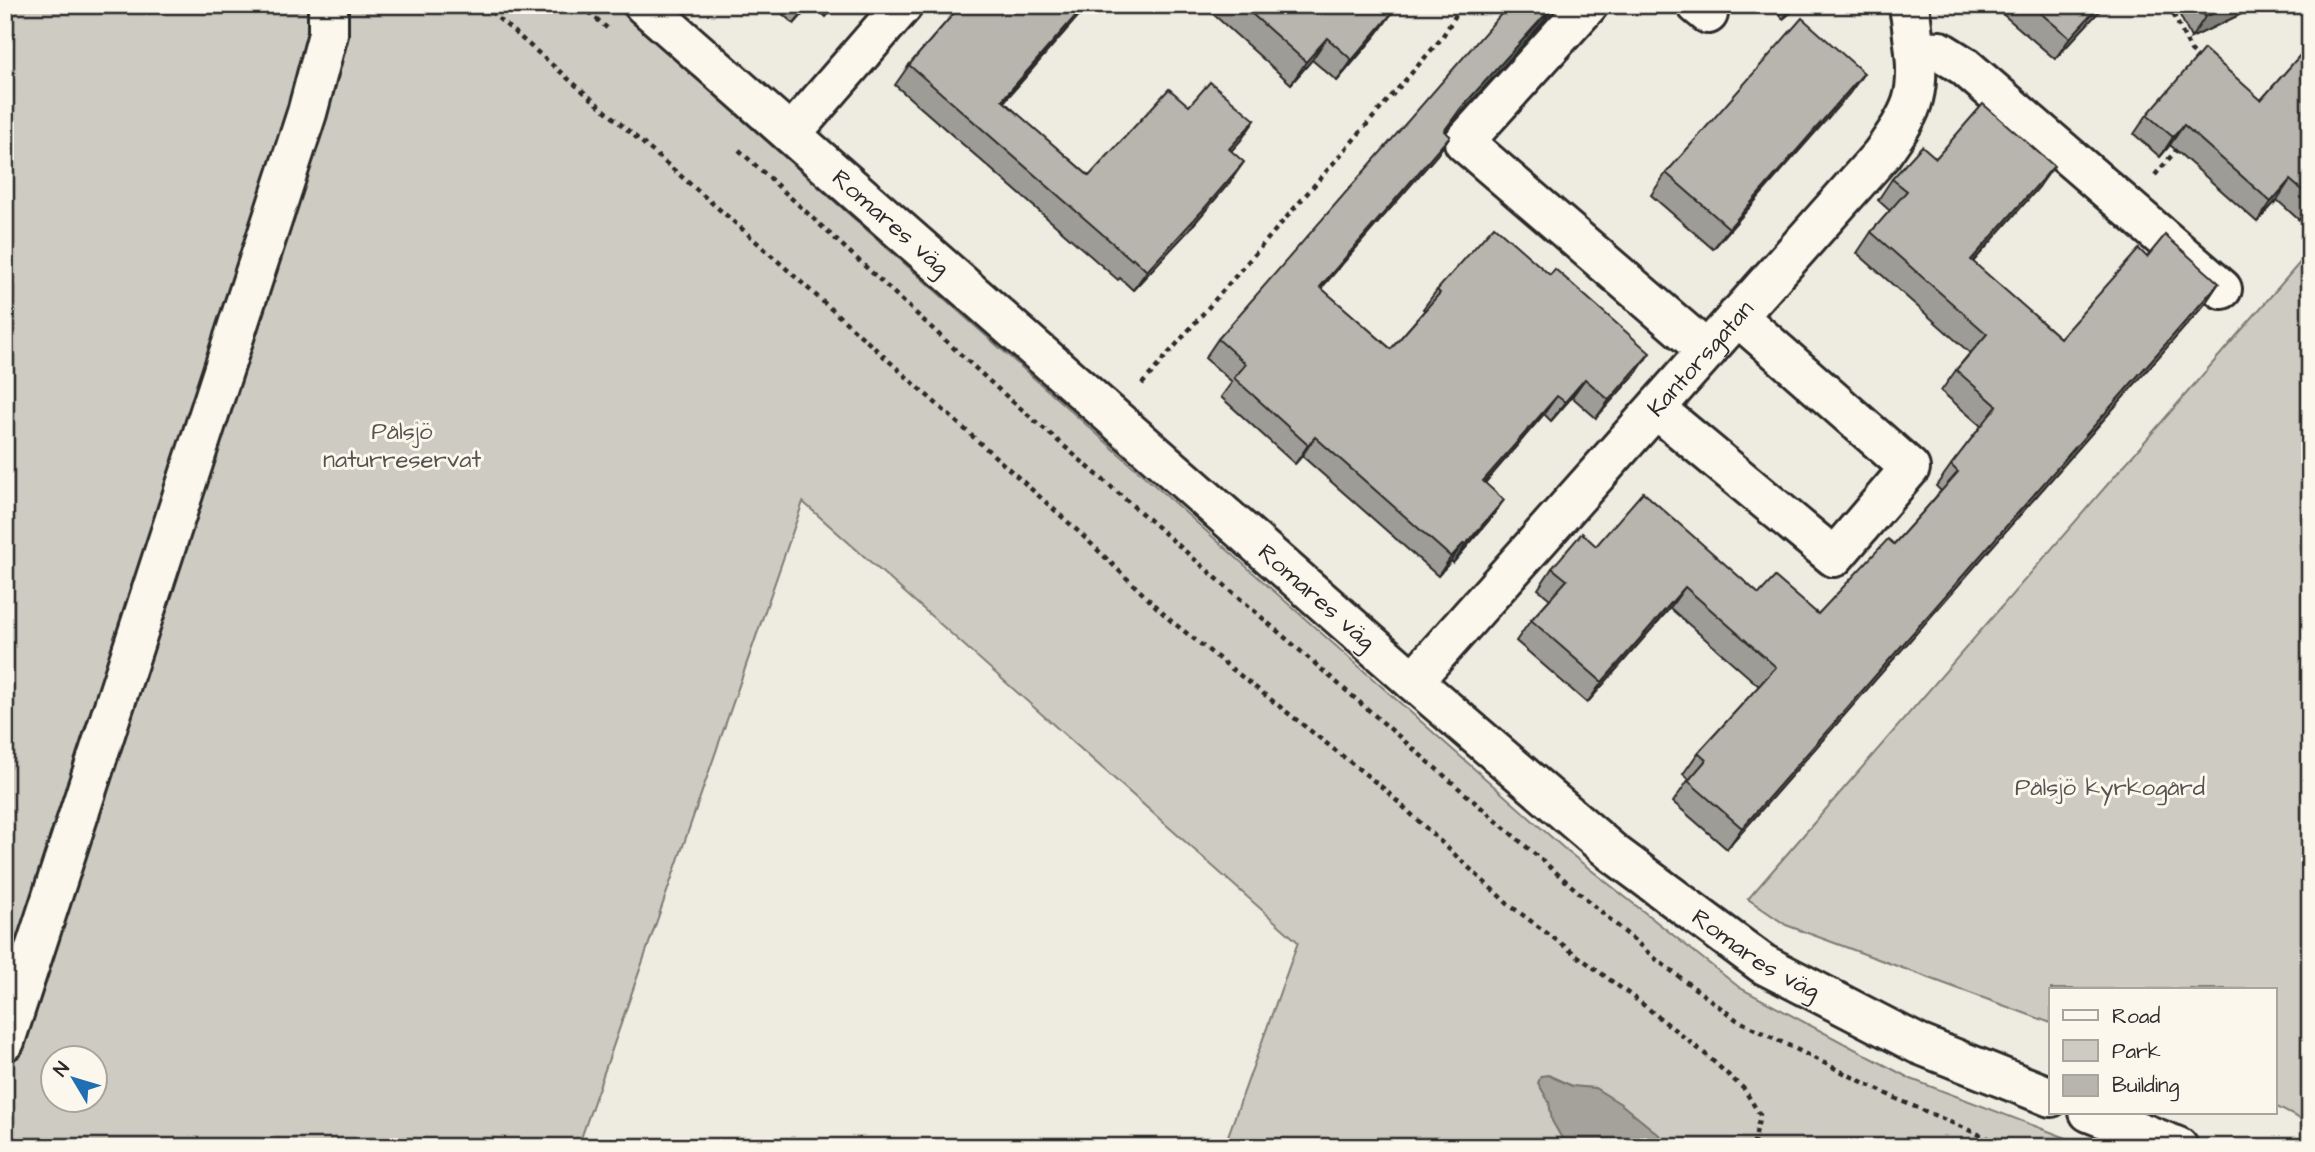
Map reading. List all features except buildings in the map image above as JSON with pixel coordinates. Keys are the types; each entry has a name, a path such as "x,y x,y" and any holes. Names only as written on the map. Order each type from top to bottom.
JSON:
{"street":[{"path":"5,1041 307,113 328,34 328,5"},
{"name":"Romares väg","path":"644,5 1612,853 1763,964 1918,1044 2049,1096"},
{"path":"791,134 903,5"},
{"path":"1588,5 1464,142 1707,351"},
{"name":"Kantorsgatan","path":"1413,681 1881,155 1905,122 1916,95 1917,74 1908,5"},
{"path":"1914,50 1940,51 1964,66 2222,289"},
{"path":"1656,409 1834,557 1910,468 1738,316"},
{"path":"2094,1114 2178,1147"}],"path":[{"path":"483,5 741,228 1079,532 1170,620 1383,788 1508,904 1641,1003 1744,1088 1760,1115 1753,1147"},
{"path":"1114,416 1441,38 1462,5"},
{"path":"2169,5 2191,51 2210,69"},
{"path":"2126,208 2187,138"}],"green space":[{"name":"Pålsjö naturreservat","path":"5,5 613,5 1567,851 1740,988 1911,1079 2090,1147 1224,1147 1298,942 803,502 578,1147 5,1147"},
{"name":"Pålsjö kyrkogård","path":"2310,251 2310,1124 2276,1107 2276,988 2049,988 2049,1022 1786,925 1748,899"}],"shaded area":[{"path":"1548,1075 1572,1086 1595,1088 1621,1104 1674,1147 1567,1147 1552,1121 1549,1102 1538,1083 1541,1076"}]}
